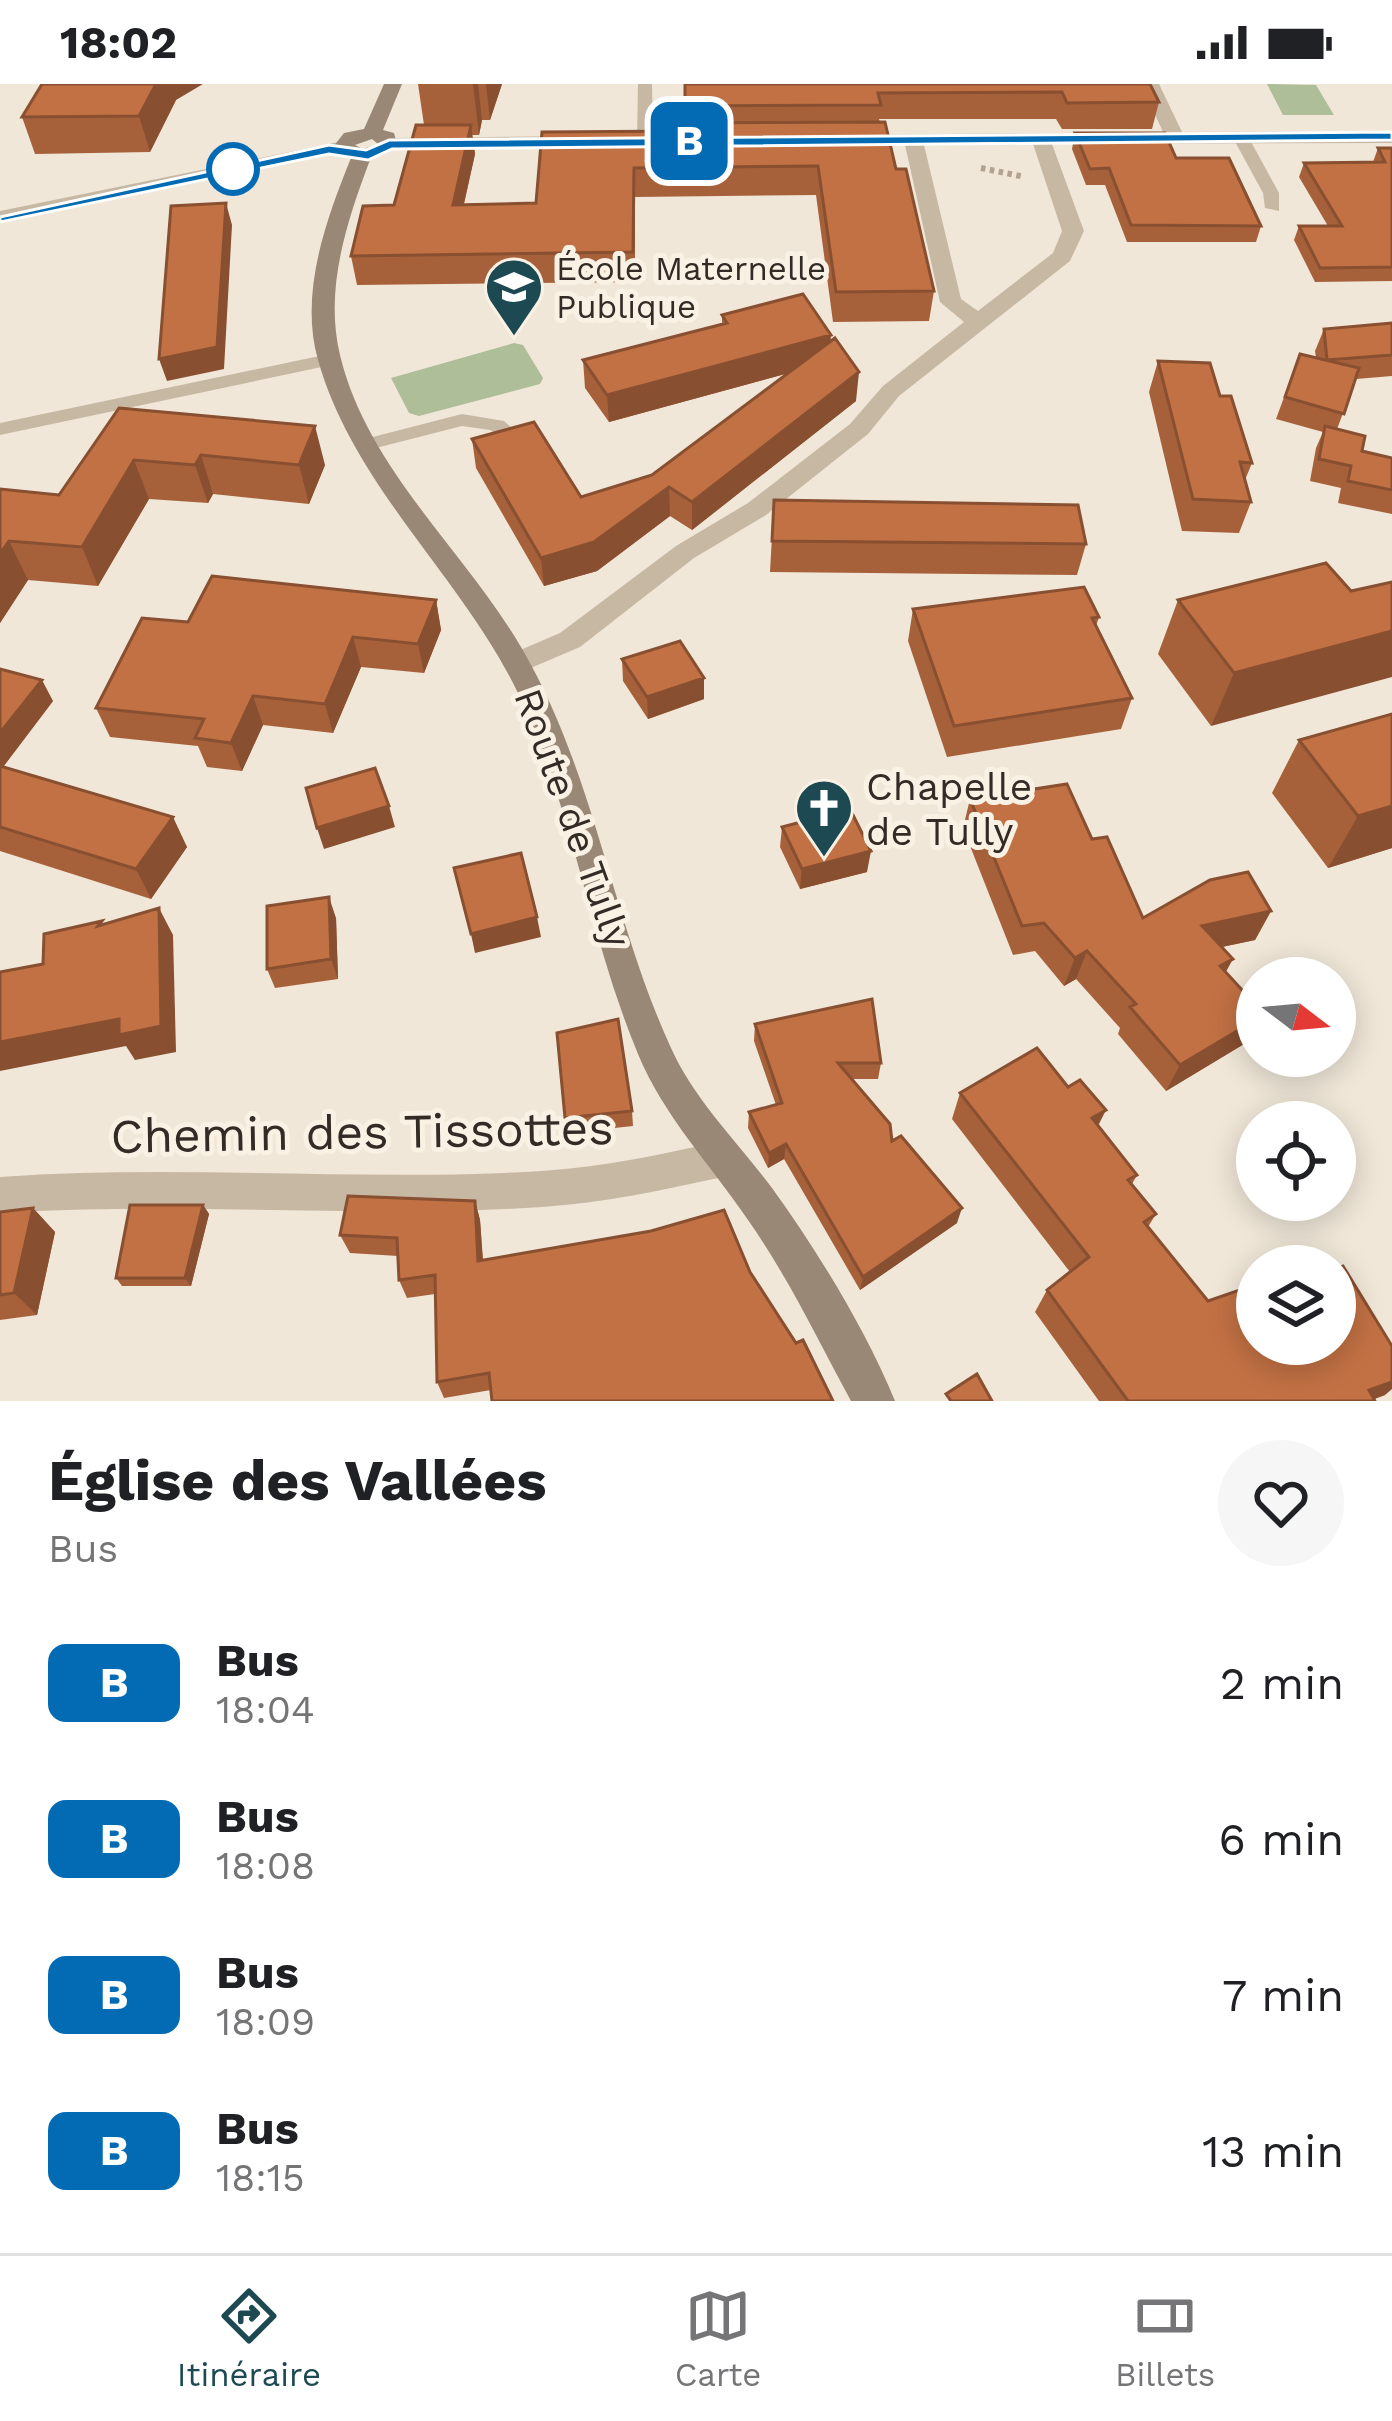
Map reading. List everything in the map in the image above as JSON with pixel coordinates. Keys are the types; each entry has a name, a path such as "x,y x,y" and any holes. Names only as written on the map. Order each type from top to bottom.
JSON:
{"street":[{"path":"381,139 393,84"},
{"path":"1150,84 1175,139"},
{"path":"822,140 1392,137"},
{"path":"0,218 284,158 352,152 381,139 599,142"},
{"path":"913,139 951,302 977,321"},
{"path":"516,663 570,640 686,553 757,509 859,428 891,391 1062,256 1073,231 1041,140"},
{"path":"622,141 655,141"},
{"name":"Route de Tully","path":"352,152 352,182 327,273 323,317 329,360 368,444 516,663 564,771 655,1052 686,1109 762,1207 874,1401"},
{"path":"284,158 336,168 352,182"},
{"name":"Chemin des Tissottes","path":"0,1195 158,1184 548,1190 645,1179 723,1159"}],"lane":[{"path":"645,84 655,141"},
{"path":"1241,138 1271,194 1273,208"},
{"path":"0,429 329,360"},
{"path":"368,444 466,420 498,425 511,436"}],"green space":[{"path":"1267,84 1316,85 1334,115 1283,115"},
{"path":"514,343 523,345 543,378 540,384 419,416 409,413 391,378"}],"building":[{"path":"42,84 156,84 139,116 22,117"},
{"path":"685,84 1150,84 1159,102 1067,103 1062,92 878,93 881,105 685,106"},
{"path":"885,122 896,169 906,169 934,291 836,292 818,166 634,168 633,252 351,256 363,206 394,205 416,125 471,125 453,205 536,203 542,132 686,131 686,123"},
{"path":"1075,133 1165,133 1176,158 1229,158 1261,226 1131,225 1109,168 1090,169"},
{"path":"1378,148 1392,148 1392,267 1320,268 1299,226 1342,226 1304,163 1385,162"},
{"path":"226,203 217,347 159,359 171,206"},
{"path":"803,294 831,335 607,395 583,360 727,323 722,315"},
{"path":"1392,323 1392,355 1327,360 1324,329"},
{"path":"835,338 859,372 692,502 669,487 594,542 541,558 472,439 534,422 581,497 652,475"},
{"path":"1300,354 1359,368 1344,414 1285,397"},
{"path":"1158,361 1210,363 1220,396 1231,396 1252,463 1240,462 1251,502 1193,499"},
{"path":"119,408 315,426 299,465 201,455 195,465 134,460 82,547 9,541 0,554 0,489 59,495"},
{"path":"1325,426 1365,436 1362,451 1392,458 1392,490 1348,481 1351,466 1319,459"},
{"path":"774,500 1078,505 1086,544 772,541"},
{"path":"1326,563 1351,591 1392,582 1392,631 1234,673 1178,600"},
{"path":"212,576 436,600 418,644 353,637 325,704 253,696 231,743 195,738 204,719 96,708 142,618 188,622"},
{"path":"1084,587 1099,617 1092,618 1132,698 954,726 913,609"},
{"path":"680,641 704,678 647,697 622,659"},
{"path":"0,669 42,680 0,733"},
{"path":"1392,714 1392,806 1358,816 1299,740"},
{"path":"0,766 173,817 136,869 0,827"},
{"path":"375,768 389,806 317,828 306,788"},
{"path":"1067,784 1092,839 1107,837 1143,918 1210,880 1248,872 1271,911 1202,926 1233,959 1220,966 1236,983 1236,1032 1180,1065 1130,1007 1136,1004 1087,951 1075,958 1044,923 1022,926 970,799"},
{"path":"850,809 871,851 802,869 782,827"},
{"path":"521,853 537,917 471,934 454,868"},
{"path":"329,897 331,959 267,969 267,906"},
{"path":"159,908 161,1026 119,1035 119,1019 0,1042 0,972 43,964 44,934 102,921 98,926"},
{"path":"872,999 881,1063 838,1063 890,1124 892,1141 901,1136 962,1208 863,1277 786,1144 769,1153 749,1112 782,1103 755,1024"},
{"path":"618,1019 632,1111 565,1118 557,1033"},
{"path":"1037,1048 1068,1087 1080,1080 1106,1110 1092,1118 1137,1175 1128,1180 1156,1214 1144,1222 1208,1301 1236,1291 1236,1365 1356,1365 1356,1287 1392,1346 1392,1382 1369,1390 1375,1401 1128,1401 1047,1290 1089,1257 960,1093"},
{"path":"348,1196 475,1201 478,1261 651,1231 724,1210 750,1272 796,1343 803,1340 833,1401 492,1401 489,1373 437,1382 435,1275 399,1280 397,1238 340,1235"},
{"path":"130,1205 203,1205 185,1278 116,1278"},
{"path":"33,1208 14,1293 0,1295 0,1212"},
{"path":"977,1374 992,1401 951,1401 946,1394"}],"bus line":[{"name":"B","path":"0,217 329,149 343,147 351,154 368,155 389,144 1392,137"}],"place":[{"name":"École Maternelle Publique","path":"514,338"},
{"name":"Chapelle de Tully","path":"824,859"}]}
